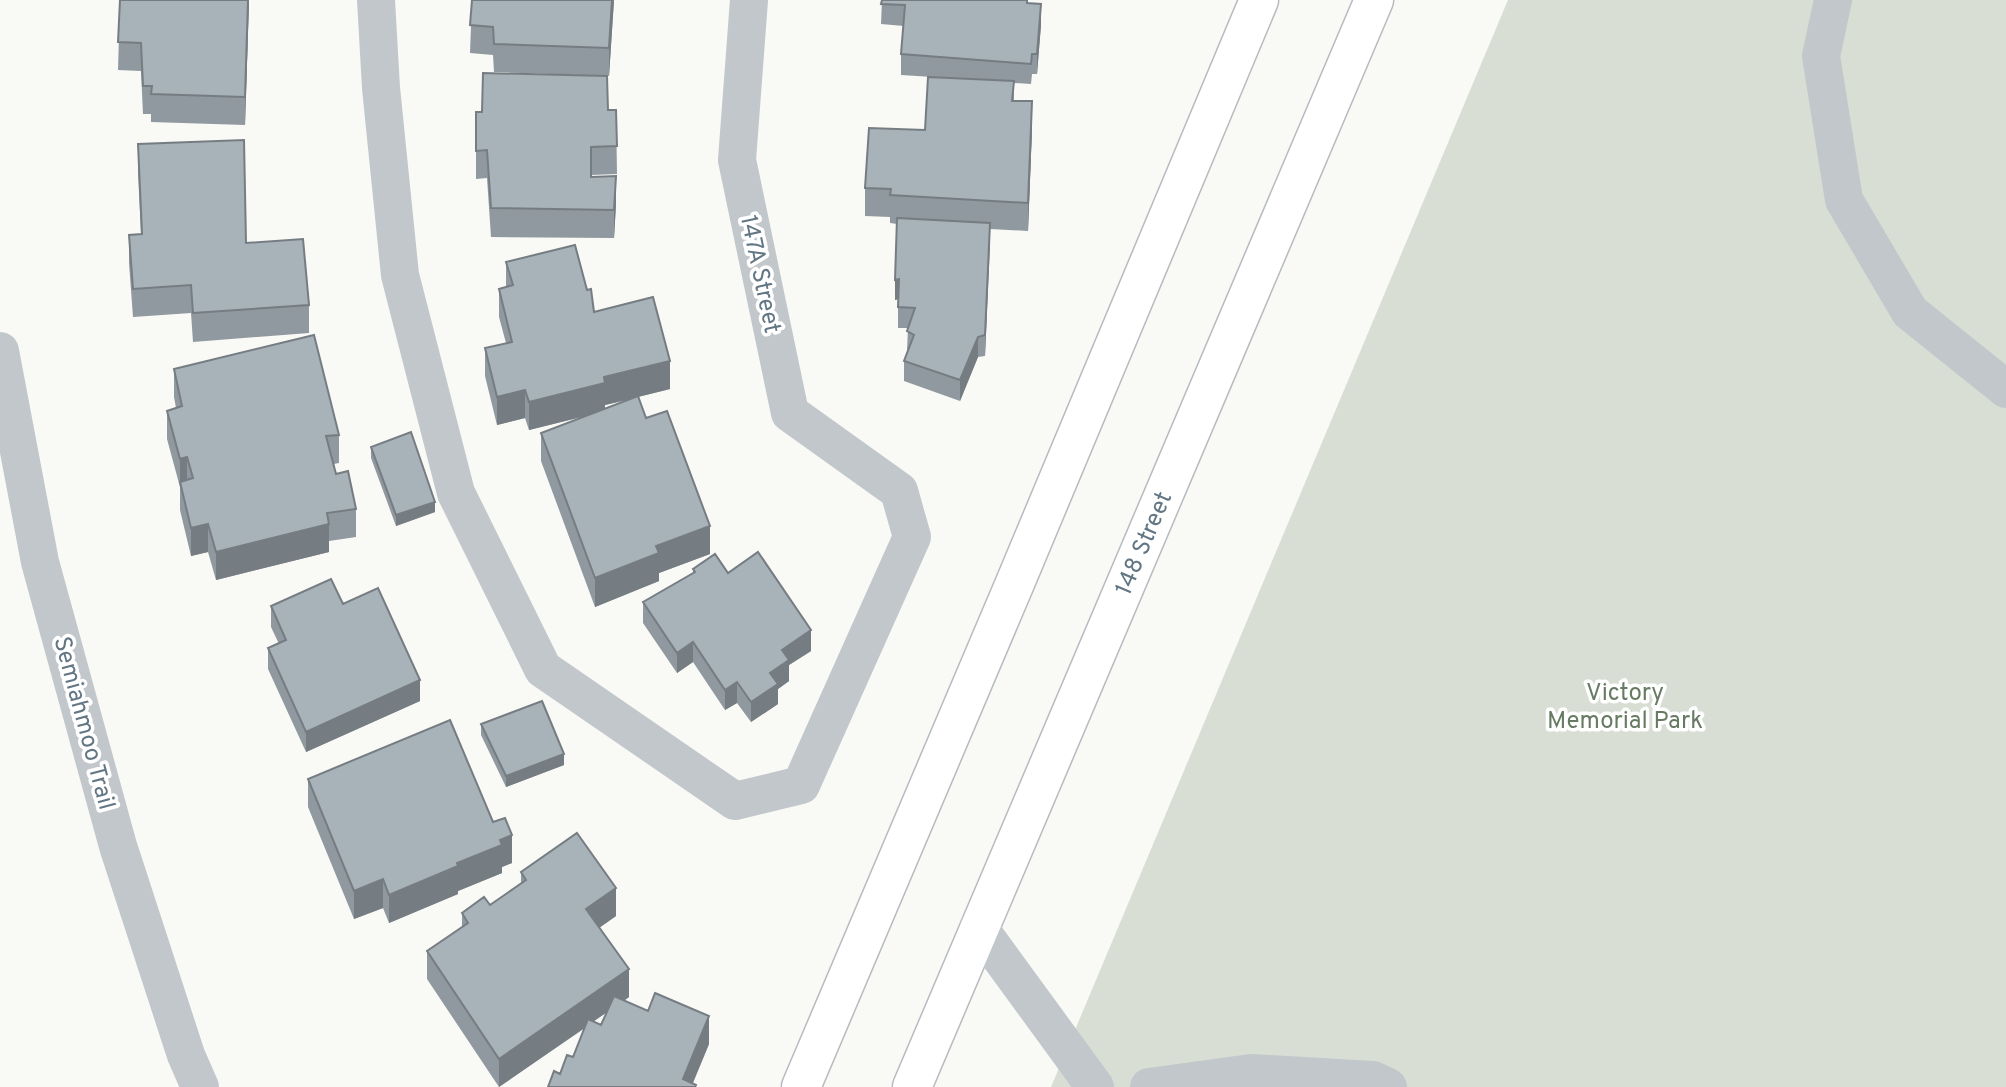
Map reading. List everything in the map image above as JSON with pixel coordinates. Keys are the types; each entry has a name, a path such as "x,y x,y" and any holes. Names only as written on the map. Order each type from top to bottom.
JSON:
{"main road":[{"path":"801,1087 1259,0"},
{"name":"148 Street","path":"912,1087 1374,0"}],"street":[{"name":"147A Street","path":"376,0 381,88 400,275 456,493 543,669 735,800 801,785 912,537 899,491 790,413 737,160 749,0"},
{"path":"1833,0 1821,56 1843,200 1910,312 2006,389"},
{"name":"Semiahmoo Trail","path":"0,351 40,562 118,846 186,1055 200,1087"},
{"path":"979,928 1095,1087"},
{"path":"1149,1087 1251,1073 1373,1080 1388,1087"}],"green space":[{"name":"Victory Memorial Park","path":"1508,0 2006,0 2006,1087 1051,1087"}],"building":[{"path":"120,0 248,0 245,97 151,94 152,86 143,86 141,43 118,42"},
{"path":"472,0 612,0 609,48 494,44 493,27 470,25"},
{"path":"882,0 1027,0 1027,3 1041,4 1037,54 1032,54 1031,64 901,54 905,5 881,4"},
{"path":"483,73 607,76 608,110 616,110 617,146 591,147 591,177 616,176 614,210 491,208 487,150 476,151 476,112 482,112"},
{"path":"928,77 1014,81 1012,101 1032,101 1028,203 890,195 891,189 865,188 869,128 925,130"},
{"path":"244,140 246,243 303,239 309,305 193,313 191,285 133,289 129,235 142,234 138,144"},
{"path":"897,218 990,223 985,335 978,337 960,380 904,361 914,335 907,331 915,308 898,307 899,279 895,280"},
{"path":"575,245 587,290 591,289 594,312 653,297 670,361 604,377 605,383 529,402 525,390 497,397 485,348 512,342 499,289 513,285 506,262"},
{"path":"314,335 339,435 326,436 336,474 348,471 356,509 327,513 329,524 216,552 208,524 191,528 180,482 193,478 187,457 180,459 167,411 182,406 174,369"},
{"path":"638,396 646,418 667,411 710,526 656,546 659,553 595,578 541,433"},
{"path":"411,432 435,502 396,515 371,447"},
{"path":"758,552 811,630 782,650 789,660 770,673 778,684 751,702 737,682 725,690 693,642 677,653 643,602 695,572 693,569 715,554 728,573"},
{"path":"331,579 343,604 378,588 420,680 306,732 268,648 286,640 271,606"},
{"path":"542,701 564,754 506,776 481,724"},
{"path":"450,720 493,822 505,818 512,835 500,840 502,845 389,895 383,879 354,891 308,779"},
{"path":"577,833 616,888 586,909 629,969 499,1059 427,951 468,923 462,913 484,897 490,905 526,880 521,872"},
{"path":"655,993 709,1016 683,1079 696,1085 695,1087 548,1087 554,1071 560,1074 567,1055 573,1057 588,1019 601,1025 614,996 648,1011"}]}
